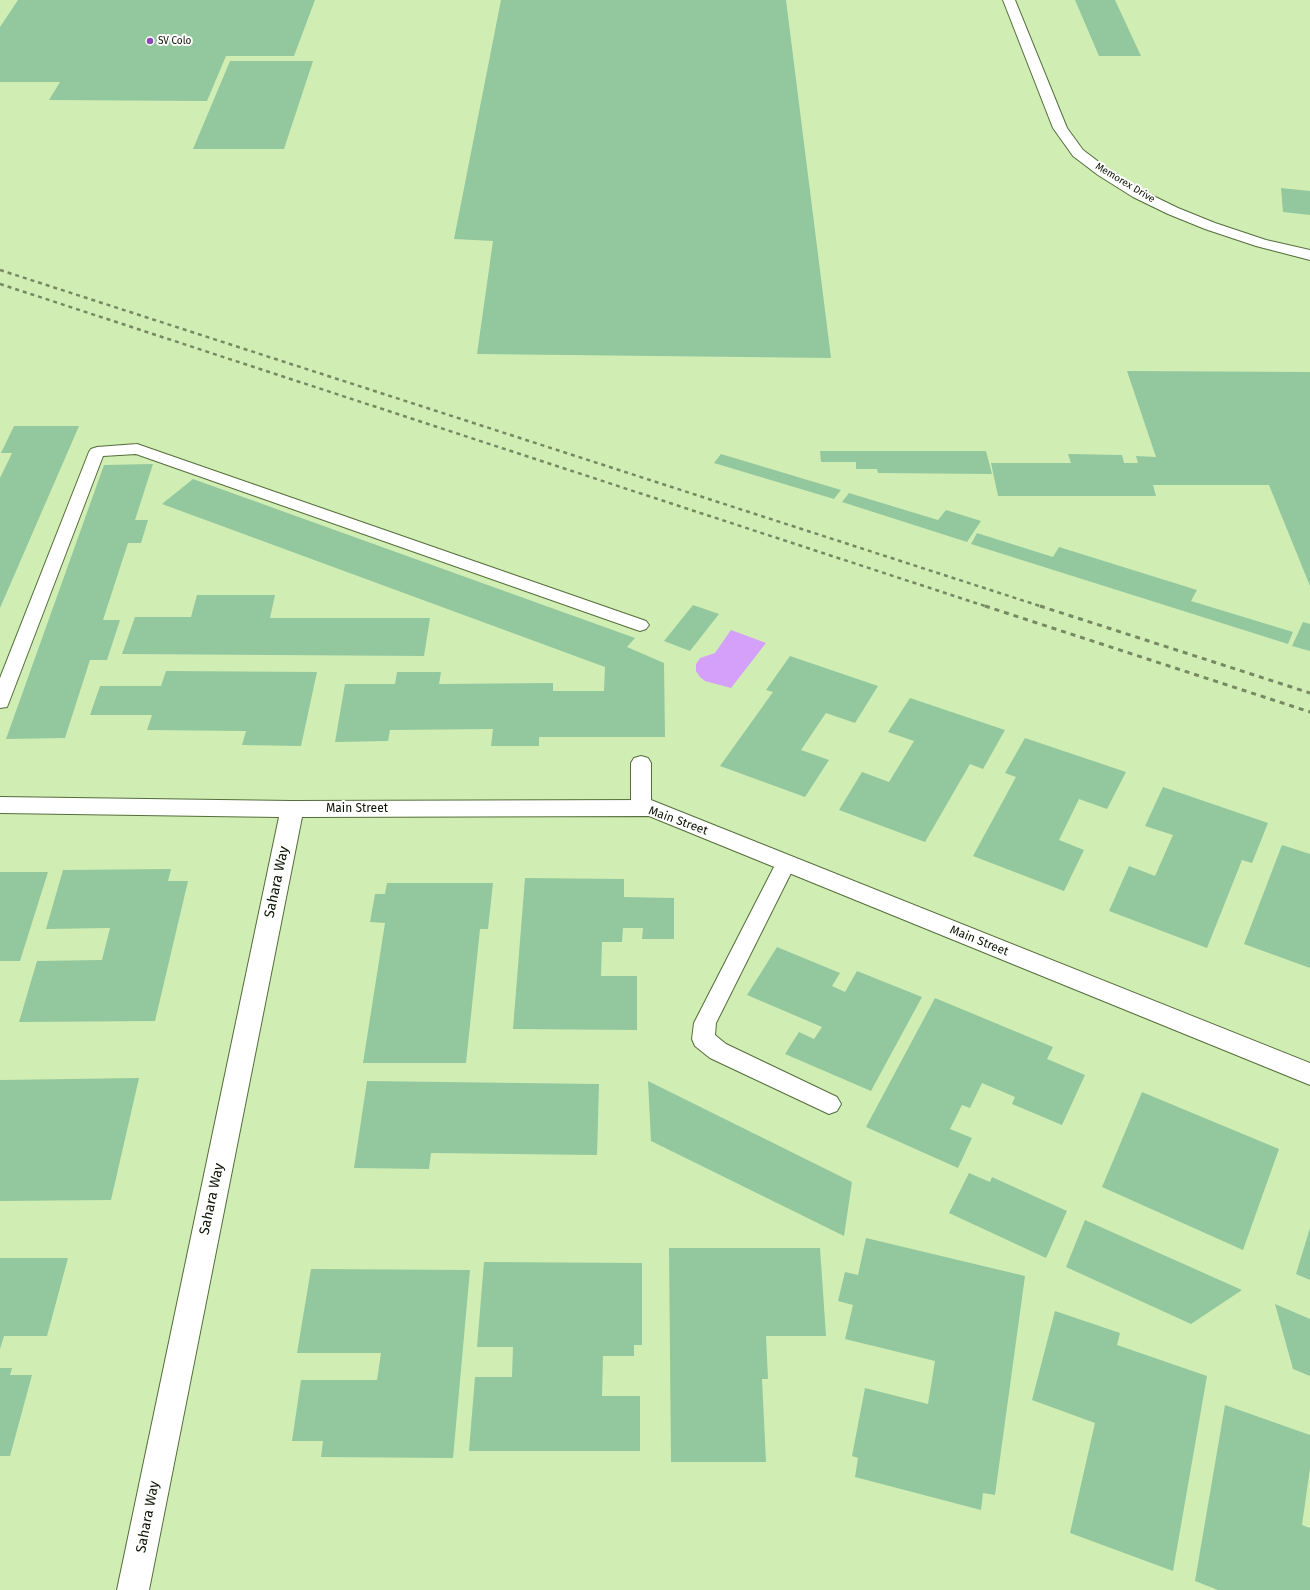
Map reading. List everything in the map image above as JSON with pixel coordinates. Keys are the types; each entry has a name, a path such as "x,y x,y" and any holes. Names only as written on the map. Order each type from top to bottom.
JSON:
{"street":[{"name":"Memorex Drive","path":"1009,0 1060,128 1078,152 1103,172 1138,194 1173,211 1210,226 1261,243 1310,256"},
{"name":"Main Street","path":"0,806 292,809 651,808 1310,1074"},
{"name":"Sahara Way","path":"133,1590 292,809"}],"lane":[{"path":"0,702 97,452 137,449 640,625"},
{"path":"641,763 641,808"},
{"path":"786,863 705,1023 703,1039 718,1051 829,1104"}],"shaded area":[{"path":"731,630 766,643 731,688 705,681 696,671 696,664 700,658 715,653"}],"building":[{"name":"SV Colo","path":"18,0 315,0 294,56 226,56 207,101 49,100 60,82 0,82 0,27"},
{"path":"501,0 786,0 831,358 477,354 493,241 454,239"},
{"path":"1075,0 1115,0 1141,56 1099,56"},
{"path":"230,61 313,61 284,149 193,149"},
{"path":"1281,188 1310,191 1310,215 1283,212"},
{"path":"1127,371 1310,372 1310,586 1269,485 1153,485 1156,496 998,496 991,463 1071,463 1068,454 1122,455 1124,463 1138,463 1136,456 1156,457"},
{"path":"14,426 79,426 0,608 0,478 12,453 1,453"},
{"path":"820,451 986,451 992,474 878,473 877,469 856,469 856,462 821,462"},
{"path":"721,454 841,490 834,499 714,463"},
{"path":"153,464 135,520 148,520 141,543 128,543 103,620 120,620 107,660 90,660 65,738 6,739 104,465"},
{"path":"193,479 635,638 627,647 664,663 665,737 539,737 539,746 491,746 493,729 390,730 388,741 335,742 345,684 395,684 397,672 441,672 439,684 553,683 553,691 604,691 605,667 162,504"},
{"path":"849,493 938,520 946,510 981,521 967,542 842,502"},
{"path":"977,533 1053,557 1059,547 1197,590 1191,601 1293,632 1288,644 971,544"},
{"path":"197,595 275,595 270,618 430,618 424,656 122,654 135,617 191,617"},
{"path":"693,605 719,614 690,651 664,641"},
{"path":"1303,622 1310,624 1310,651 1292,646"},
{"path":"790,656 878,686 855,723 826,713 801,750 829,760 805,797 720,766 773,692 766,690"},
{"path":"166,671 317,672 301,746 242,745 246,731 147,730 152,715 90,715 100,686 161,686"},
{"path":"910,698 1005,730 983,769 970,764 925,842 839,810 862,772 889,782 914,741 888,732"},
{"path":"1025,738 1126,772 1107,809 1079,799 1059,840 1084,850 1064,891 973,856 1016,777 1005,773"},
{"path":"1163,787 1268,823 1252,863 1242,860 1207,948 1109,911 1129,866 1155,876 1173,835 1145,826"},
{"path":"1282,845 1310,854 1310,968 1244,944"},
{"path":"171,869 168,881 188,881 155,1021 19,1022 37,961 102,960 110,928 46,929 63,870"},
{"path":"0,872 48,872 20,961 0,961"},
{"path":"525,878 624,879 624,897 674,898 674,939 642,939 643,928 623,928 622,942 602,942 601,976 637,976 637,1030 513,1029"},
{"path":"387,883 493,883 488,929 480,929 466,1063 363,1063 385,923 370,922 375,894 385,894"},
{"path":"777,947 840,973 832,986 845,992 857,971 922,997 871,1091 785,1054 799,1032 814,1039 822,1027 747,995"},
{"path":"935,998 1053,1047 1047,1059 1085,1075 1062,1125 1012,1104 1015,1097 982,1083 970,1108 962,1105 950,1129 972,1138 958,1168 866,1127"},
{"path":"139,1078 111,1200 0,1201 0,1080"},
{"path":"367,1081 599,1084 597,1155 431,1153 429,1169 354,1168"},
{"path":"648,1081 852,1182 844,1236 651,1141"},
{"path":"1142,1092 1279,1149 1243,1250 1102,1187"},
{"path":"969,1173 990,1182 992,1177 1067,1211 1046,1258 949,1213"},
{"path":"1085,1220 1242,1290 1191,1324 1066,1267"},
{"path":"1310,1228 1310,1280 1296,1274"},
{"path":"866,1238 1025,1276 995,1495 983,1493 981,1510 855,1477 858,1458 852,1456 865,1388 928,1404 935,1361 845,1339 853,1305 838,1301 845,1272 858,1275"},
{"path":"669,1248 820,1248 826,1336 766,1336 768,1379 762,1379 766,1462 671,1462"},
{"path":"0,1258 68,1258 47,1336 4,1336 0,1349"},
{"path":"484,1262 642,1263 642,1345 634,1345 634,1356 603,1356 602,1396 640,1396 640,1451 469,1451 475,1377 512,1377 513,1347 477,1347"},
{"path":"311,1269 470,1270 453,1458 321,1457 323,1441 292,1441 301,1380 377,1380 381,1353 297,1353"},
{"path":"1275,1304 1310,1319 1310,1376 1293,1369"},
{"path":"1055,1311 1120,1333 1117,1345 1207,1376 1173,1571 1070,1533 1095,1423 1032,1400"},
{"path":"0,1368 12,1368 10,1375 32,1375 10,1456 0,1456"},
{"path":"1225,1405 1310,1435 1310,1468 1302,1525 1310,1528 1310,1590 1218,1590 1195,1581"}],"railway":[{"path":"0,270 1043,607"},
{"path":"0,284 988,607"},
{"path":"985,606 1310,712"},
{"path":"1040,606 1310,693"}],"place":[{"name":"SV Colo","path":"150,41"}]}
